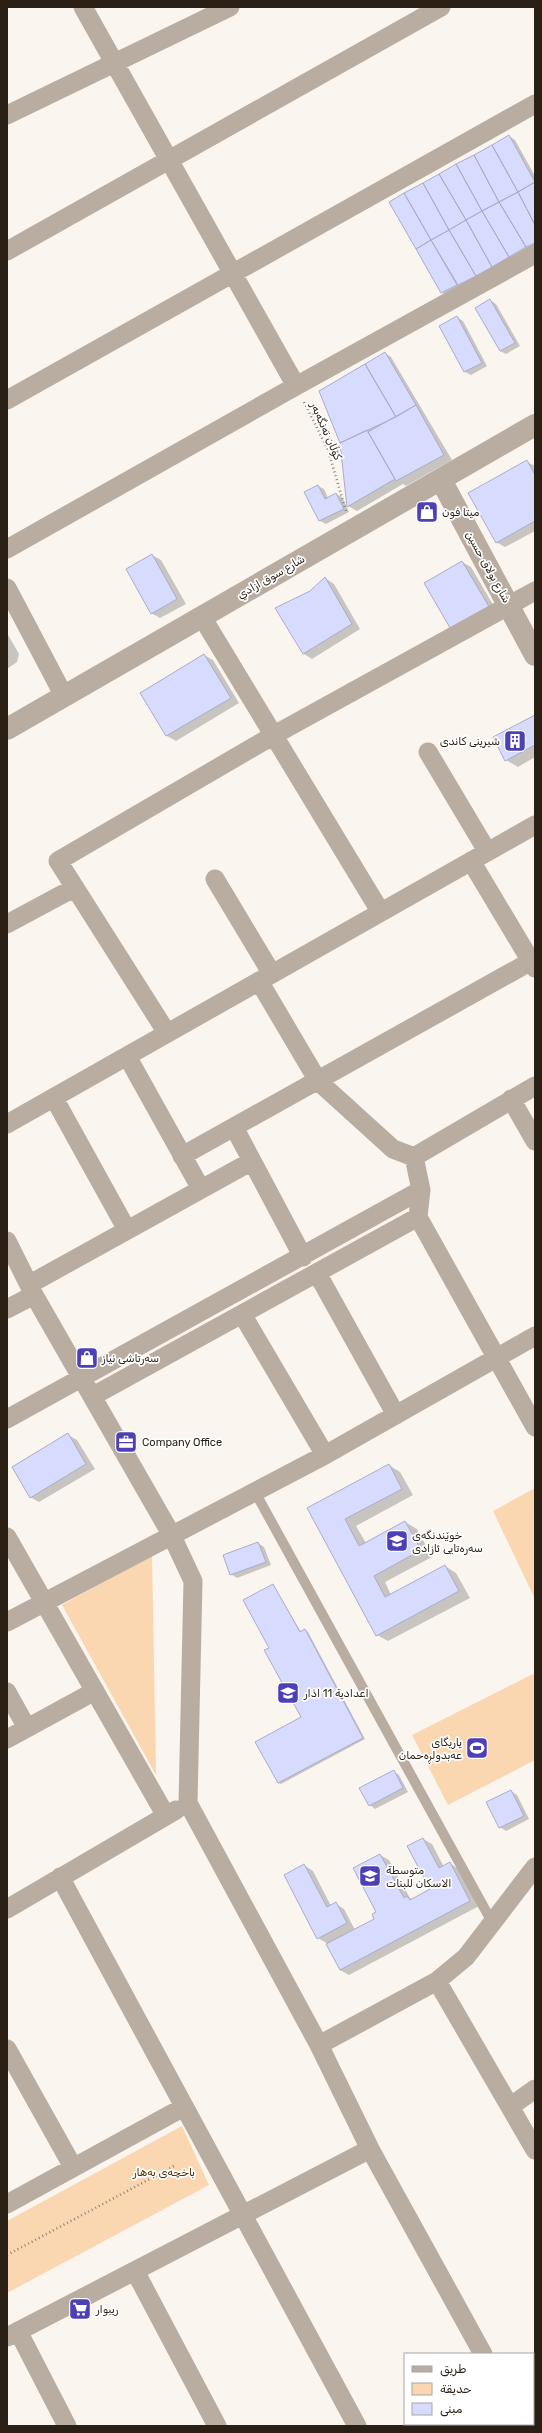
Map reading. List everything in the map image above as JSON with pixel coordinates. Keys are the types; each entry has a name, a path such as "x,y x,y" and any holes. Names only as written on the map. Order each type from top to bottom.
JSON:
{"street":[{"path":"83,7 296,386"},
{"path":"7,115 230,7"},
{"path":"7,251 441,7"},
{"path":"7,400 233,275 535,104"},
{"path":"7,550 296,386 535,254"},
{"name":"شارع سوق ازادي","path":"7,729 535,425"},
{"name":"شارع بولاق حسين","path":"440,480 535,655"},
{"path":"7,588 64,696"},
{"path":"167,1033 74,888 58,860 274,735 535,591"},
{"path":"202,617 380,911"},
{"path":"428,752 487,851"},
{"path":"7,1124 266,978 380,911 535,825"},
{"path":"182,1156 534,962 471,861"},
{"path":"215,879 318,1081 393,1149 414,1157"},
{"path":"7,924 74,888"},
{"path":"127,1056 201,1189"},
{"path":"414,1157 535,1086"},
{"path":"54,1098 127,1230"},
{"path":"511,1099 535,1140"},
{"path":"234,1127 303,1257"},
{"path":"414,1157 421,1190 418,1217 535,1427"},
{"path":"7,1309 32,1290 127,1230 252,1161"},
{"path":"7,1419 303,1257 421,1190"},
{"path":"93,1396 418,1217"},
{"path":"7,1241 32,1290 83,1377 171,1534 193,1581 188,1803 319,2045 370,2149 482,2353"},
{"path":"317,1273 396,1415"},
{"path":"242,1314 325,1454"},
{"path":"7,1622 171,1534 255,1492 396,1415 535,1336"},
{"path":"7,1536 166,1816"},
{"path":"7,1692 27,1728"},
{"path":"7,1739 95,1692"},
{"path":"7,1909 188,1803"},
{"path":"319,2045 437,1981 466,1957 535,1867"},
{"path":"60,1877 357,2426"},
{"path":"437,1981 511,2106 535,2150"},
{"path":"7,2049 73,2167"},
{"path":"511,2106 535,2090"},
{"path":"7,2204 184,2107"},
{"path":"67,2426 13,2334 370,2149"},
{"path":"135,2271 217,2426"}],"lane":[{"path":"255,1492 492,1922"}],"path":[{"name":"کۆڵان تەنگەبەر","path":"296,386 328,450 352,531"},
{"path":"7,2255 176,2165"}],"green space":[{"path":"535,1488 535,1599 493,1511"},
{"path":"152,1555 156,1775 62,1605"},
{"name":"یاریگای عەبدولڕەحمان","path":"535,1673 535,1760 448,1805 412,1735"},
{"name":"باخچەی بەهار","path":"182,2126 209,2185 7,2293 7,2221"}],"building":[{"path":"509,135 535,182 518,192 492,145"},
{"path":"492,145 518,192 499,202 474,155"},
{"path":"474,155 499,202 482,211 456,164"},
{"path":"456,164 482,211 466,220 439,174"},
{"path":"439,174 466,220 449,230 423,183"},
{"path":"535,182 535,225 518,192"},
{"path":"423,183 449,230 431,240 404,193"},
{"path":"518,192 535,225 535,243 526,247 499,202"},
{"path":"404,193 431,240 416,249 389,202"},
{"path":"499,202 526,247 509,257 482,211"},
{"path":"482,211 509,257 492,267 466,220"},
{"path":"466,220 492,267 476,276 449,230"},
{"path":"449,230 476,276 458,285 431,240"},
{"path":"431,240 457,285 441,293 416,249"},
{"path":"490,299 515,343 500,351 475,308"},
{"path":"457,316 482,363 464,372 439,326"},
{"path":"385,352 416,405 396,417 365,364"},
{"path":"365,364 396,417 340,443 319,391"},
{"path":"416,405 444,455 396,481 368,432"},
{"path":"367,430 395,479 347,507 340,443"},
{"path":"527,460 535,475 535,521 496,543 468,493"},
{"path":"318,485 325,499 336,493 344,509 319,521 304,492"},
{"path":"152,554 177,599 151,614 126,569"},
{"path":"462,561 491,610 453,633 424,583"},
{"path":"325,577 352,624 303,654 275,608 310,591"},
{"path":"204,654 231,698 166,736 140,693"},
{"name":"شیرینی کاندی","path":"535,715 535,745 505,761 493,737"},
{"path":"68,1433 86,1464 30,1498 12,1467"},
{"path":"389,1464 402,1489 345,1519 359,1546 405,1521 421,1550 374,1576 385,1597 445,1565 459,1591 376,1636 307,1508"},
{"path":"258,1542 266,1562 230,1575 223,1555"},
{"path":"273,1584 300,1632 305,1629 363,1738 278,1783 255,1742 301,1717 264,1650 269,1648 243,1600"},
{"path":"394,1770 403,1788 369,1806 359,1788"},
{"path":"511,1790 524,1816 499,1828 486,1802"},
{"path":"423,1838 439,1868 450,1862 470,1901 340,1970 326,1944 374,1919 372,1914 376,1912 353,1868 380,1854 404,1898 407,1896 410,1900 430,1889 407,1846"},
{"path":"304,1864 327,1907 336,1902 347,1923 317,1939 284,1875"}],"place":[{"name":"ميتا فون","path":"427,512"},
{"name":"شیرینی کاندی","path":"515,741"},
{"name":"سەرتاشی نیاز","path":"87,1358"},
{"name":"Company Office","path":"126,1442"},
{"name":"خوێندنگەی سەرەتایی ئازادی","path":"397,1541"},
{"name":"اعدادية 11 اذار","path":"288,1693"},
{"name":"یاریگای عەبدولڕەحمان","path":"477,1748"},
{"name":"متوسطة الاسكان للبنات","path":"370,1876"},
{"name":"ريبوار","path":"80,2309"}]}
